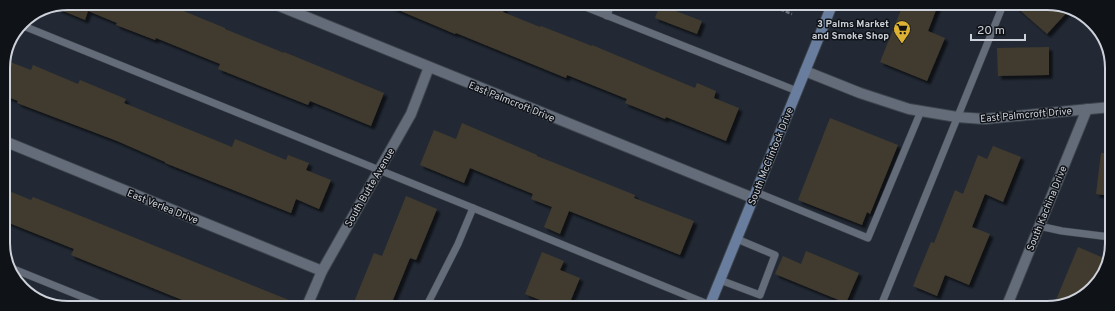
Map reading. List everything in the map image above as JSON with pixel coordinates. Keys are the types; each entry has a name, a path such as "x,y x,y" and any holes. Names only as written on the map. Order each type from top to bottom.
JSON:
{"main road":[{"name":"South McClintock Drive","path":"711,301 830,10"}],"street":[{"name":"East Palmcroft Drive","path":"289,10 429,67 754,195"},
{"name":"South Butte Avenue","path":"309,301 322,271 411,114 429,67"},
{"name":"East Palmcroft Drive","path":"805,71 860,93 909,109 957,117 984,119 1105,107"},
{"name":"South Kachina Drive","path":"1009,301 1087,109"},
{"name":"East Verlea Drive","path":"10,143 322,271"}],"lane":[{"path":"592,10 797,91"},
{"path":"607,16 609,10"},
{"path":"883,301 1001,10"},
{"path":"27,27 473,208 697,301"},
{"path":"754,195 868,238 921,111"},
{"path":"429,301 458,244 473,208"},
{"path":"1039,226 1062,231 1105,236"},
{"path":"720,280 760,295 775,255 737,239"},
{"path":"17,270 93,301"}],"path":[{"path":"783,10 792,14"}],"building":[{"path":"181,10 384,93 371,126 310,101 308,105 218,69 220,64 156,38 155,40 116,25 117,23 88,11 85,20 62,11"},
{"path":"398,10 504,10 503,12 540,27 541,26 592,45 695,88 697,83 716,91 714,98 739,108 726,141 666,117 665,119 625,103 627,99 567,75 566,78 456,33 455,34"},
{"path":"658,10 673,10 702,21 697,34 655,18"},
{"path":"901,10 936,10 928,31 945,38 927,81 880,62"},
{"path":"1020,10 1054,10 1066,13 1047,34"},
{"path":"1049,47 1049,75 998,76 997,48"},
{"path":"10,62 31,70 33,65 78,84 80,80 126,99 124,103 232,147 235,139 286,160 288,155 309,163 306,170 331,180 319,209 296,199 291,213 165,163 117,141 17,103 18,101 10,98"},
{"path":"830,118 898,145 870,214 867,212 862,225 798,200"},
{"path":"462,123 537,156 635,195 634,198 694,221 680,255 569,211 560,234 544,227 552,207 531,199 533,194 470,168 464,183 420,165 434,130 456,139"},
{"path":"993,146 1021,157 1003,202 985,194 972,227 990,234 969,285 945,275 937,296 913,286 931,242 934,243 955,190 963,194 978,155 987,159"},
{"path":"1101,153 1105,153 1105,195 1096,194"},
{"path":"10,191 31,200 33,197 291,301 185,301 71,255 74,249 10,223"},
{"path":"406,196 437,209 416,260 410,258 392,301 354,301 374,253 382,256"},
{"path":"1078,247 1103,258 1101,265 1091,281 1073,295 1056,300"},
{"path":"806,251 859,273 847,301 841,301 775,274 783,256 801,264"},
{"path":"542,252 564,261 560,270 580,278 570,301 542,301 525,294"}],"place":[{"name":"3 Palms Market and Smoke Shop","path":"902,44"}]}
